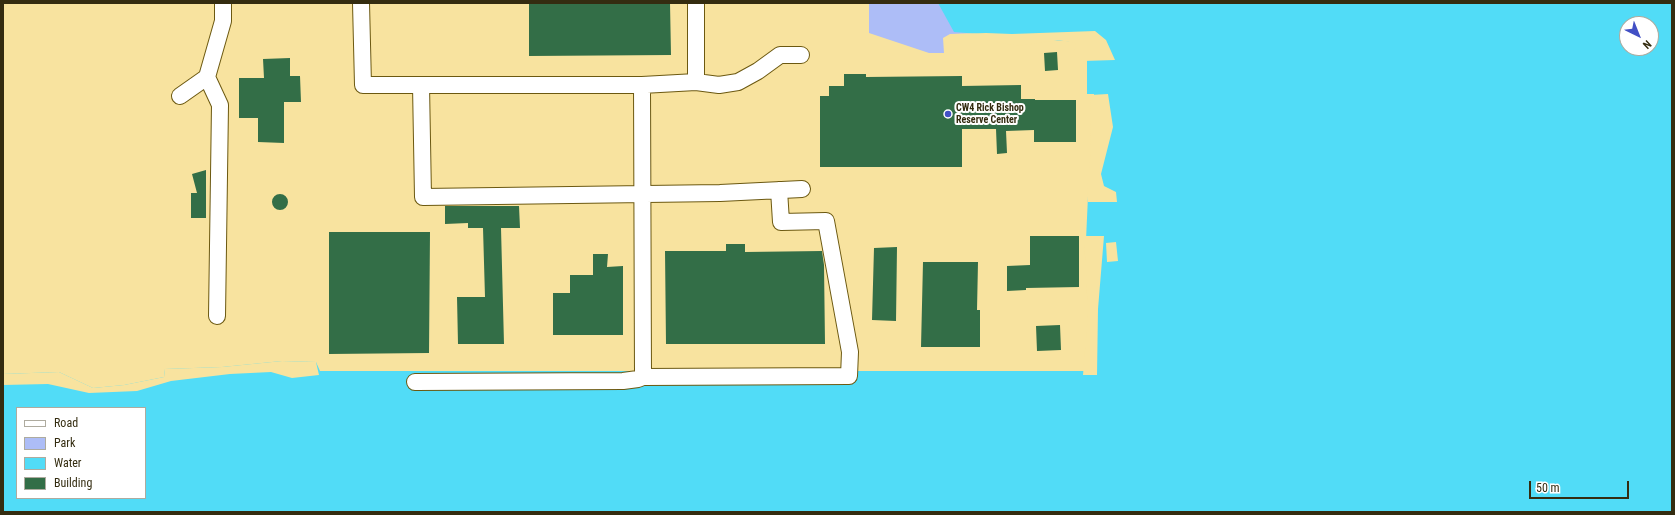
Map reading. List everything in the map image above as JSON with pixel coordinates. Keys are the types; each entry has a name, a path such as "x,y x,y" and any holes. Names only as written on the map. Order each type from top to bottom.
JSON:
{"lane":[{"path":"180,96 207,77 223,20 223,3"},
{"path":"361,3 363,85 642,85 696,82 719,85 738,82 758,71 780,55 801,55"},
{"path":"696,3 696,82"},
{"path":"207,77 220,105 217,316"},
{"path":"421,85 422,197 642,194 802,189"},
{"path":"642,85 643,377"},
{"path":"416,382 623,381 643,377 849,376 850,352 826,221 781,222 779,190"}],"green space":[{"path":"869,3 1108,3 986,33 950,34 943,38 944,53 929,53 869,33"}],"water":[{"path":"938,3 1672,3 1672,512 3,512 3,374 59,372 93,388 124,385 164,377 165,369 222,367 282,361 316,362 320,371 1086,371 1090,314 1086,240 1088,196 1092,161 1094,94 1087,94 1087,60 1075,54 1078,42 954,32"}],"pier":[{"path":"1095,31 1106,40 1115,60 1083,61 1074,55 1076,43 1057,40 1019,46 954,34 1012,34"},
{"path":"1108,94 1113,127 1101,174 1104,186 1116,192 1117,202 1088,202 1087,191 1090,160 1090,95"},
{"path":"1084,236 1104,236 1098,309 1097,375 1083,375 1088,314"},
{"path":"1116,242 1118,261 1107,262 1106,243"},
{"path":"282,361 316,362 319,375 292,378 271,372 230,374 171,381 137,391 89,393 48,384 3,385 3,374 59,372 93,388 124,385 164,377 165,369 222,367"}],"building":[{"path":"529,3 670,3 671,55 529,56"},
{"path":"1057,52 1058,70 1045,71 1044,53"},
{"path":"290,58 290,76 300,76 301,102 284,102 284,143 258,142 258,118 239,118 239,78 264,78 263,59"},
{"name":"CW4 Rick Bishop Reserve Center","path":"844,74 866,74 866,77 962,76 962,86 1021,85 1021,99 1076,100 1076,142 1034,142 1034,130 1006,131 1007,153 997,154 996,129 962,129 962,167 820,167 820,96 829,96 829,86 844,86"},
{"path":"206,170 206,218 191,218 191,193 197,193 192,174"},
{"path":"280,194 287,199 288,202 283,209 280,210 273,205 272,202 277,195"},
{"path":"445,206 519,206 520,228 501,228 504,344 458,344 457,297 485,297 483,228 468,228 468,223 445,224"},
{"path":"329,232 430,232 429,353 329,354"},
{"path":"1030,236 1079,236 1079,287 1026,288 1026,290 1007,291 1007,266 1030,265"},
{"path":"726,244 745,244 745,252 822,251 824,265 825,344 666,344 665,251 726,251"},
{"path":"897,247 896,321 872,320 874,248"},
{"path":"593,254 608,254 607,267 623,266 623,335 553,335 553,293 570,293 570,275 593,275"},
{"path":"923,262 978,262 977,310 980,310 980,347 921,347"},
{"path":"1060,325 1061,350 1037,351 1036,326"}],"place":[{"name":"CW4 Rick Bishop Reserve Center","path":"948,114"}]}
